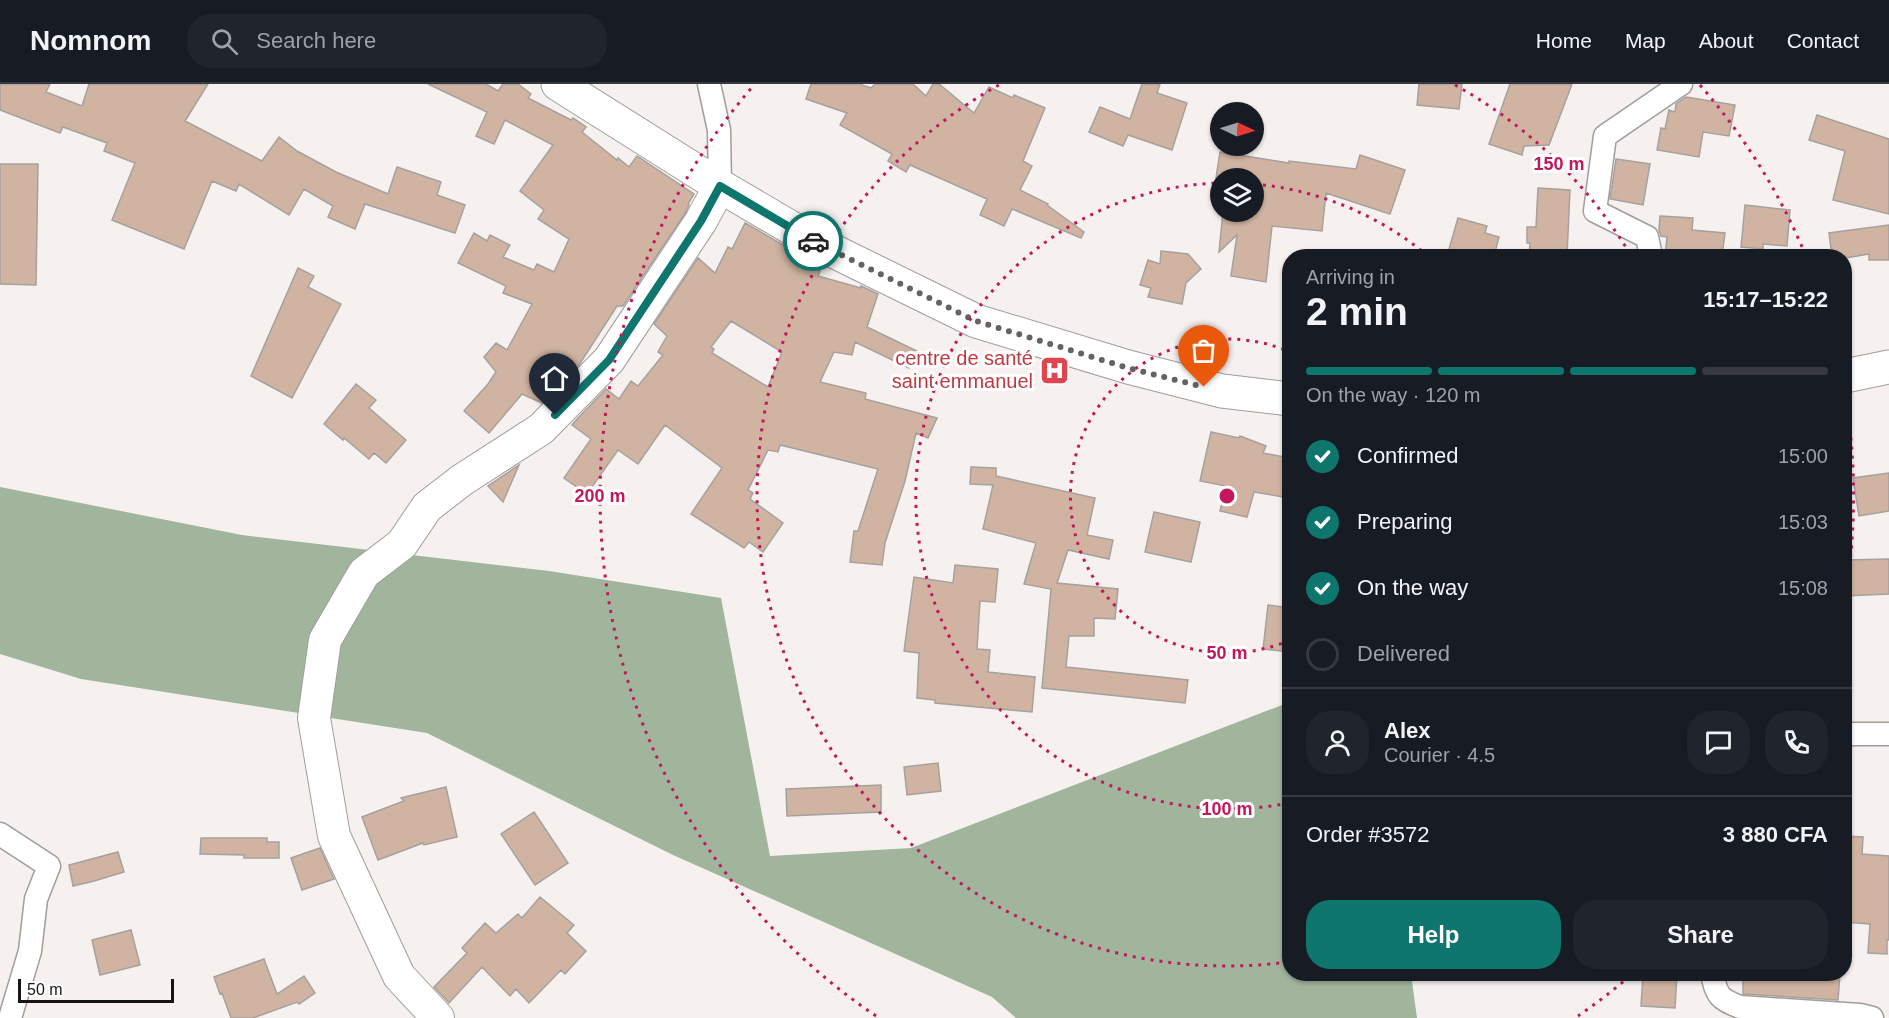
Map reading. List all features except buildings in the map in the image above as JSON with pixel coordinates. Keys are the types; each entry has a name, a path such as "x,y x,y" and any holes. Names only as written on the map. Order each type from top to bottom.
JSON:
{"highway":[{"path":"558,84 720,186 817,243 976,321 1128,368 1222,392 1282,398"},
{"path":"1852,374 1889,366"}],"street":[{"path":"438,1018 399,976 334,836 314,718 325,640 364,573 402,544 427,507 462,480 542,429 609,360 701,221 720,186 719,130 709,84"},
{"path":"1650,249 1647,237 1595,211 1605,136 1681,84"},
{"path":"1852,734 1889,734"},
{"path":"0,834 49,866 36,899 30,951 10,1018"},
{"path":"1714,981 1716,991 1724,1001 1740,1007 1860,1015 1872,1018"}],"green space":[{"path":"0,487 242,535 549,571 721,598 770,856 911,848 1282,705 1282,981 1412,981 1417,1018 1016,1018 992,997 673,855 427,733 81,679 0,654"}],"way so far":[{"path":"813,241 976,321 1128,368 1204,387"}],"place":[{"name":"centre de santé saint emmanuel","path":"1054,370"}],"route":[{"path":"555,415 609,360 701,221 720,186 813,241"}]}
